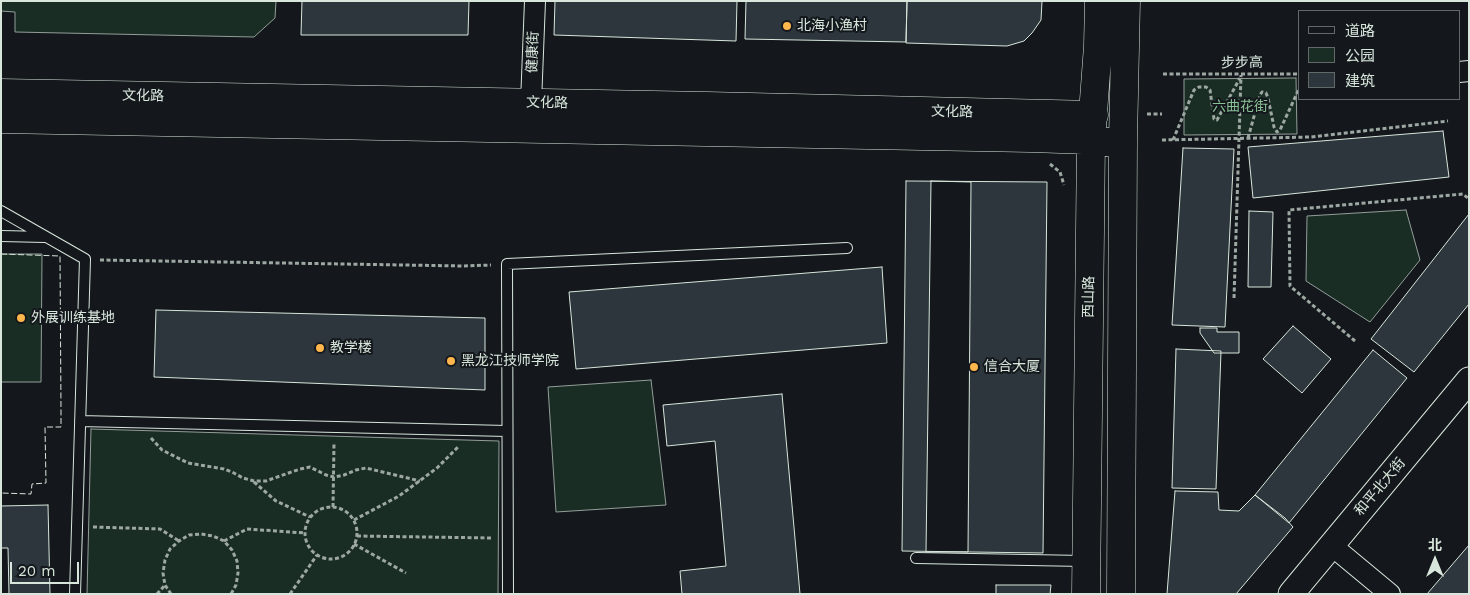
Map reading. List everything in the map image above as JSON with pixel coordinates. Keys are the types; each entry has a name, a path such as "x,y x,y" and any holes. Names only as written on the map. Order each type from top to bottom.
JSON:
{"main road":[{"name":"西山路","path":"1086,594 1092,128 1099,1"},
{"path":"1121,594 1123,142 1126,1"},
{"name":"文化路","path":"1,93 1020,138 1092,128"},
{"name":"文化路","path":"1,119 501,115 531,103 1092,128"},
{"path":"1092,128 1123,142"}],"street":[{"name":"健康街","path":"531,103 535,1"},
{"name":"和平北大街","path":"1291,594 1469,380"},
{"path":"1331,545 1390,594"}],"lane":[{"path":"1,211 84,259 75,594"},
{"path":"1,236 46,237"},
{"path":"508,594 507,264 847,248"},
{"path":"80,421 508,432"},
{"path":"916,558 1086,561"}],"path":[{"name":"步步高","path":"1163,74 1298,74"},
{"path":"1234,298 1241,75"},
{"path":"1172,140 1194,90 1199,86 1206,86 1210,90 1214,119 1217,120 1241,75"},
{"path":"1248,138 1262,92 1266,93 1268,98 1274,127 1277,132 1280,130 1298,91"},
{"path":"1162,140 1311,137 1448,121"},
{"path":"1355,340 1290,286 1290,210 1462,194 1469,198"},
{"path":"84,259 463,266 507,264"},
{"path":"138,423 162,450 188,463 224,469 254,481 266,481 310,467 326,476 334,477 366,468 420,481"},
{"path":"333,507 335,427"},
{"path":"354,520 399,496 420,481 437,468 473,431"},
{"path":"254,481 276,501 310,517"},
{"path":"333,507 348,513 354,520 357,536 349,551 342,557 334,559 317,555 310,549 305,533 306,524 310,517 317,511 333,507"},
{"path":"77,527 160,529 179,541"},
{"path":"224,541 247,529 305,533"},
{"path":"171,594 165,585 163,572 165,560 170,549 189,535 201,534 213,536 224,541 232,550 237,561 238,573 236,585 231,594"},
{"path":"357,536 508,538"},
{"path":"354,544 406,573"},
{"path":"290,594 317,555"},
{"path":"157,594 165,585"}],"green space":[{"path":"1,1 276,1 275,18 254,37 15,32 15,12 1,11"},
{"name":"六曲花街","path":"1296,78 1297,134 1184,135 1184,79"},
{"path":"1406,210 1420,260 1370,322 1306,281 1307,216"},
{"name":"外展训练基地","path":"1,254 42,254 41,382 1,382"},
{"path":"651,380 666,505 556,512 548,387"},
{"path":"91,429 499,441 498,594 87,594"}],"building":[{"path":"302,1 469,1 468,35 301,35"},
{"path":"555,1 737,1 736,41 554,35"},
{"path":"746,1 907,1 906,42 745,39"},
{"path":"907,1 1042,1 1041,20 1024,41 1007,46 906,43"},
{"path":"1443,131 1449,177 1253,198 1248,147"},
{"path":"1183,148 1234,149 1225,327 1172,325"},
{"name":"信合大厦","path":"906,181 1047,182 1043,553 902,551"},
{"path":"931,181 971,182 968,552 926,552"},
{"path":"1249,211 1273,212 1271,287 1248,287"},
{"path":"1469,214 1469,304 1414,372 1371,339"},
{"path":"882,267 887,343 576,369 569,292"},
{"name":"教学楼","path":"156,310 485,318 485,390 154,377"},
{"path":"1293,326 1331,359 1302,393 1263,359"},
{"path":"1200,328 1217,328 1217,332 1239,332 1239,353 1214,353 1200,333"},
{"path":"1176,349 1221,351 1216,489 1172,488"},
{"path":"1373,350 1407,378 1289,523 1255,495"},
{"path":"782,394 800,594 682,594 680,571 726,566 715,441 667,446 663,405"},
{"path":"1175,491 1218,492 1219,510 1239,511 1255,495 1285,518 1293,527 1236,594 1167,594"},
{"path":"48,505 50,594 9,594 8,548 1,548 1,506"},
{"path":"1469,545 1469,594 1427,594"},
{"path":"996,585 1051,585 1050,594 996,594"}],"fence":[{"path":"1,254 60,256 61,410 61,427 45,427 46,483 32,484 31,494 1,493"}],"place":[{"name":"北海小渔村","path":"787,26"},
{"name":"外展训练基地","path":"21,318"},
{"name":"教学楼","path":"320,348"},
{"name":"黑龙江技师学院","path":"451,361"},
{"name":"信合大厦","path":"974,367"}]}
